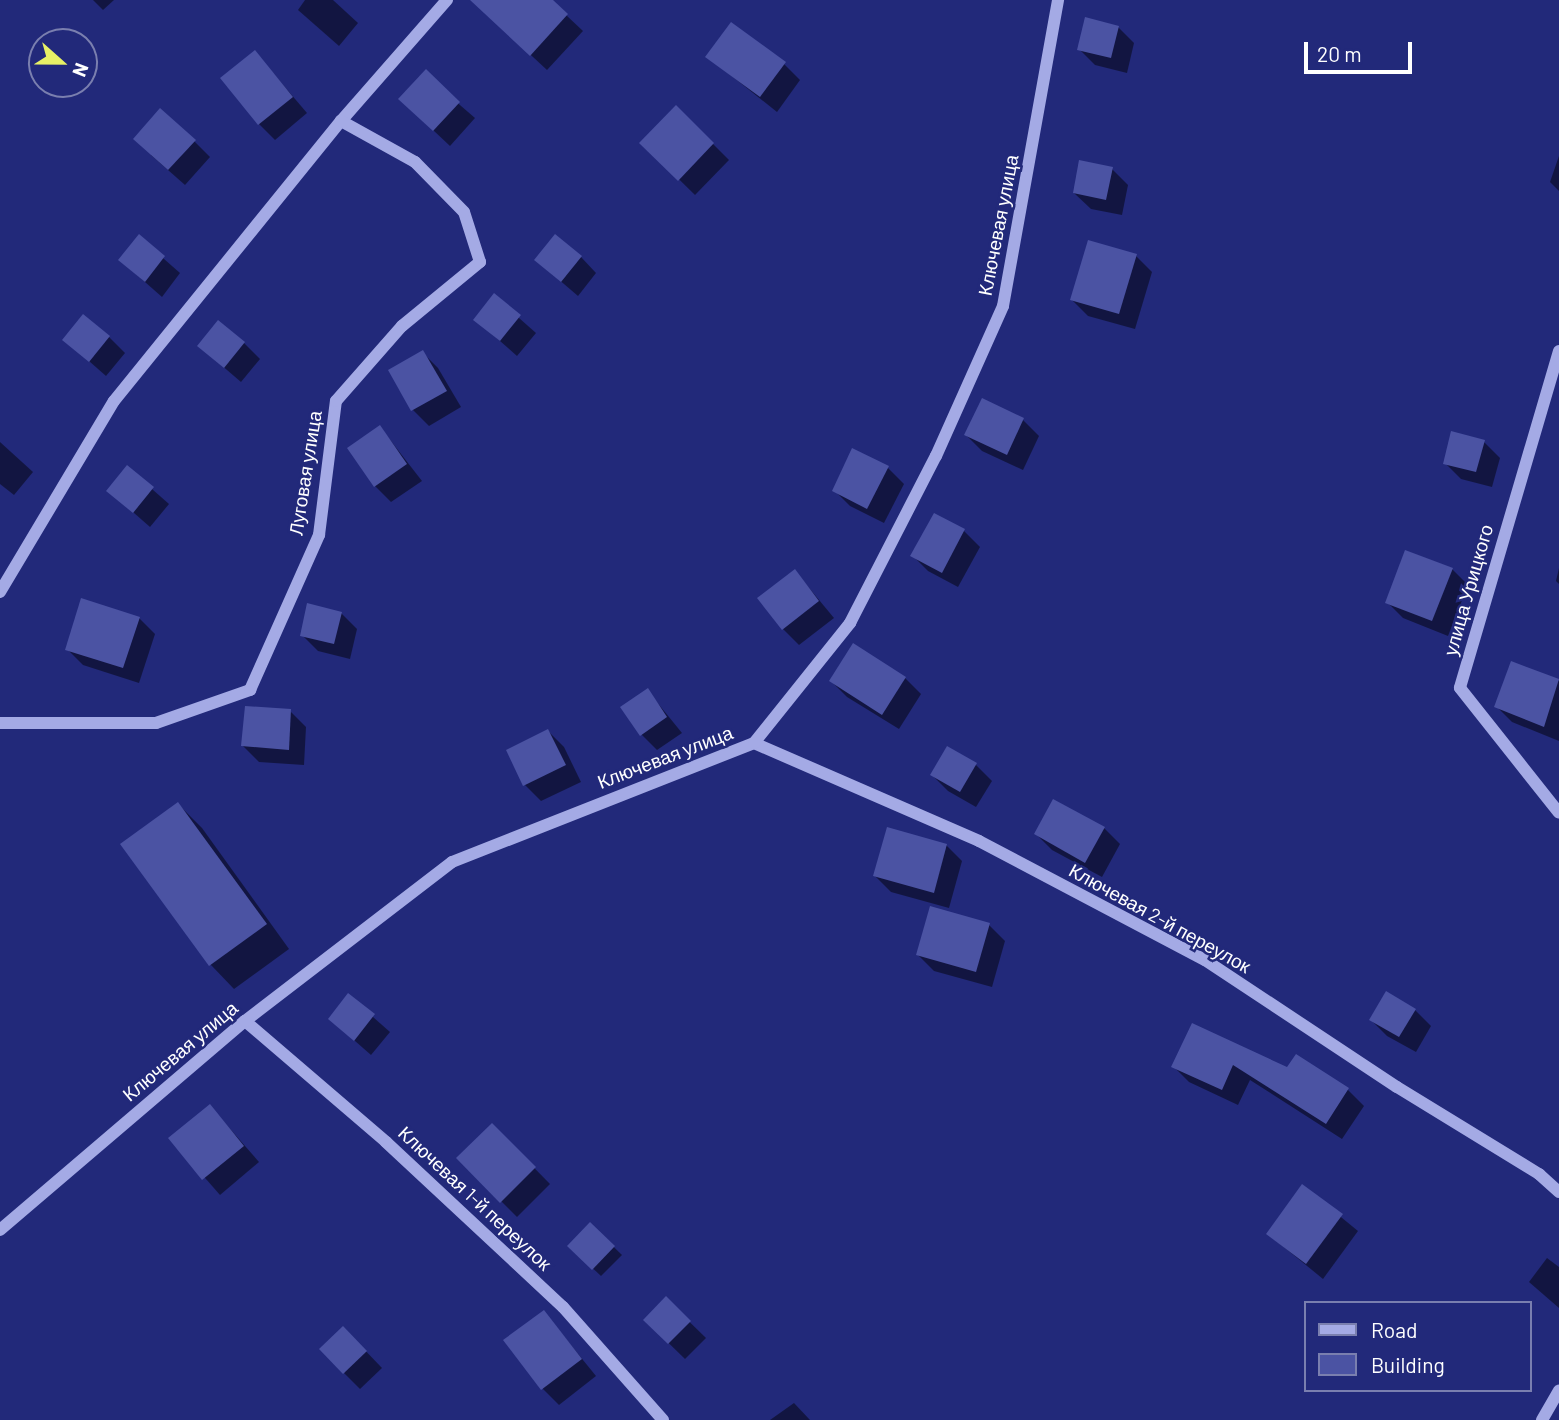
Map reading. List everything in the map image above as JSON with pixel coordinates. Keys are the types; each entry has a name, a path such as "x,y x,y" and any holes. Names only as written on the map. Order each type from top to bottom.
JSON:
{"street":[{"path":"0,592 114,401 341,121 447,0"},
{"name":"Ключевая улица","path":"0,1230 245,1021 452,862 754,743 850,623 936,456 1003,306 1058,0"},
{"name":"Луговая улица","path":"0,723 156,723 250,690 318,535 336,401 402,326 480,262 464,212 415,162 341,121"},
{"name":"улица Урицкого","path":"1559,351 1460,688 1559,813"},
{"name":"Ключевая 2-й переулок","path":"754,743 979,841 1205,960 1397,1087 1539,1174 1559,1192"},
{"name":"Ключевая 1-й переулок","path":"245,1021 386,1142 563,1307 663,1420"},
{"path":"1542,1420 1559,1391"}],"building":[{"path":"470,0 553,0 568,14 530,56"},
{"path":"1085,17 1119,26 1111,58 1077,50"},
{"path":"731,22 786,62 760,97 705,57"},
{"path":"255,50 293,97 258,125 220,78"},
{"path":"426,69 460,102 433,131 398,99"},
{"path":"676,105 714,143 678,181 639,143"},
{"path":"160,108 196,140 168,170 133,139"},
{"path":"1079,160 1113,167 1106,200 1073,193"},
{"path":"139,234 165,256 145,282 118,260"},
{"path":"555,234 582,256 561,282 534,260"},
{"path":"1088,240 1137,254 1119,314 1070,300"},
{"path":"494,293 521,315 500,341 473,320"},
{"path":"83,314 110,336 89,362 62,340"},
{"path":"218,320 245,342 224,368 197,346"},
{"path":"423,350 447,391 411,411 388,370"},
{"path":"982,398 1024,418 1007,455 964,435"},
{"path":"380,425 407,464 374,487 347,448"},
{"path":"1451,431 1485,440 1476,472 1443,464"},
{"path":"852,448 889,466 867,509 832,491"},
{"path":"127,465 154,487 133,513 106,491"},
{"path":"934,513 965,529 942,573 910,556"},
{"path":"1405,550 1453,568 1432,621 1385,603"},
{"path":"795,569 819,601 782,630 757,598"},
{"path":"81,598 140,617 123,668 65,650"},
{"path":"307,603 342,612 334,644 300,636"},
{"path":"853,643 906,677 882,715 829,681"},
{"path":"1511,661 1559,679 1544,727 1494,707"},
{"path":"648,688 667,717 640,736 620,707"},
{"path":"245,706 291,709 289,750 241,746"},
{"path":"548,729 566,765 523,786 506,750"},
{"path":"947,746 977,763 960,792 930,775"},
{"path":"1053,799 1105,827 1085,863 1034,834"},
{"path":"178,802 267,924 209,966 120,844"},
{"path":"887,827 947,844 934,893 873,876"},
{"path":"930,906 990,923 976,972 916,955"},
{"path":"1386,991 1416,1009 1399,1037 1369,1020"},
{"path":"348,993 375,1014 354,1041 328,1019"},
{"path":"1192,1023 1287,1067 1296,1054 1349,1088 1326,1124 1233,1065 1222,1090 1171,1067"},
{"path":"210,1104 244,1146 202,1180 168,1138"},
{"path":"492,1123 536,1167 500,1203 456,1158"},
{"path":"1302,1184 1343,1214 1306,1264 1266,1234"},
{"path":"590,1222 615,1246 592,1270 567,1246"},
{"path":"666,1296 691,1321 668,1344 643,1320"},
{"path":"544,1310 582,1359 541,1390 503,1340"},
{"path":"343,1326 367,1351 343,1374 319,1349"}]}
